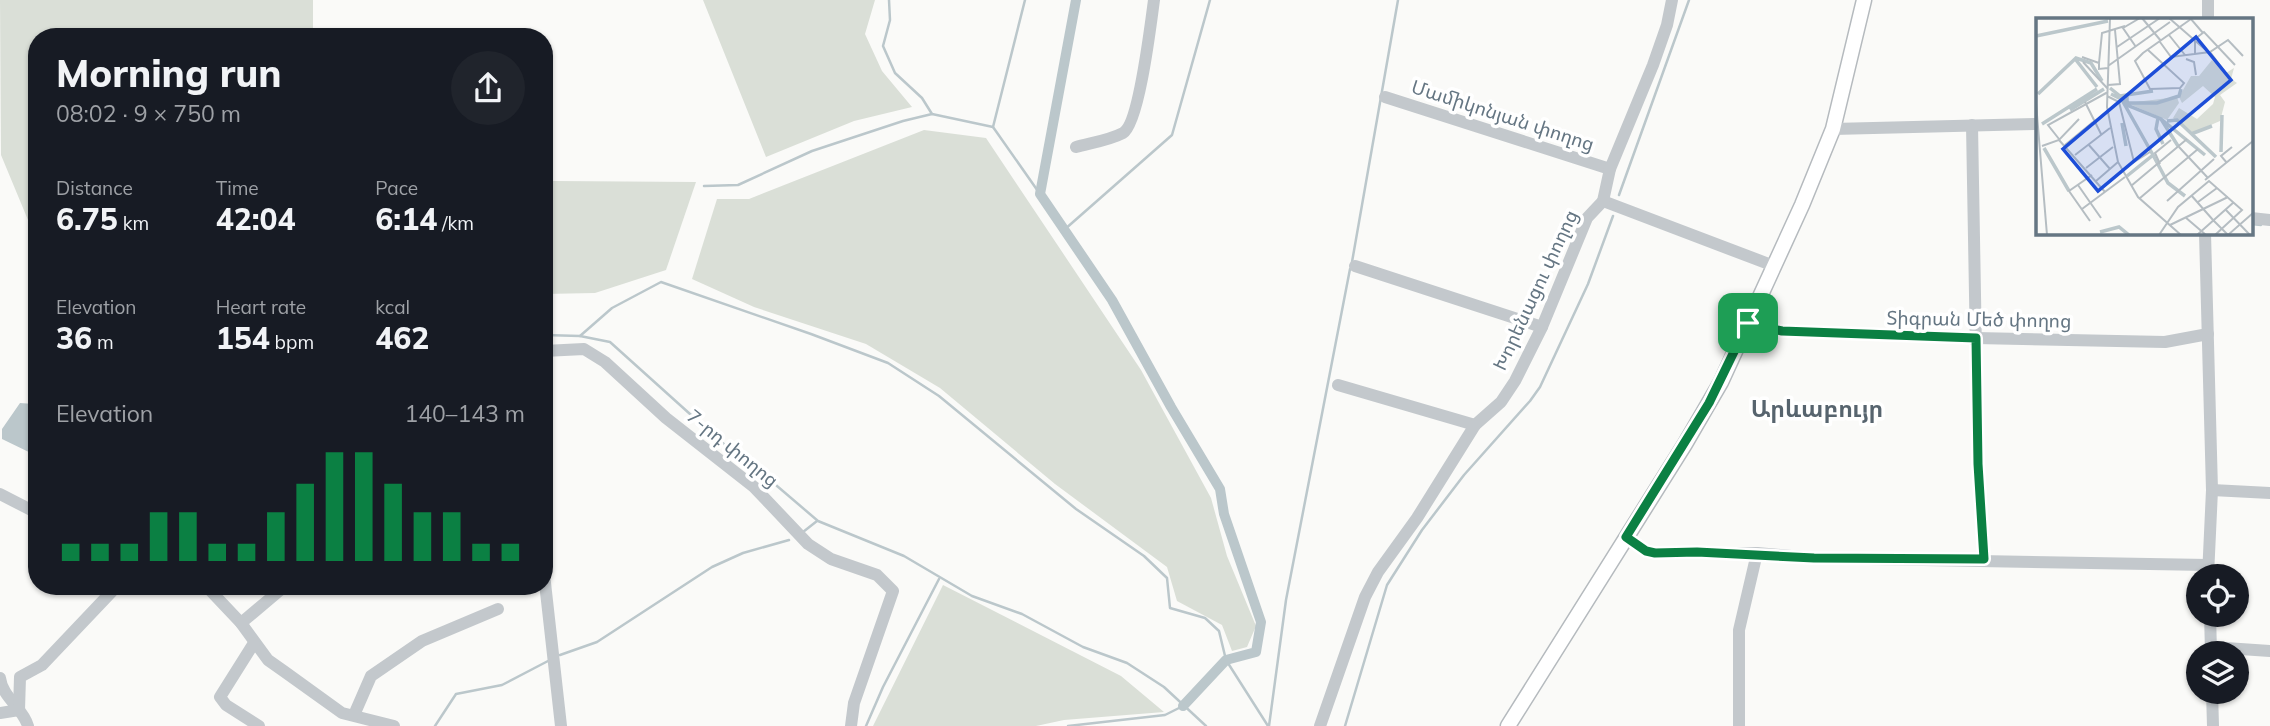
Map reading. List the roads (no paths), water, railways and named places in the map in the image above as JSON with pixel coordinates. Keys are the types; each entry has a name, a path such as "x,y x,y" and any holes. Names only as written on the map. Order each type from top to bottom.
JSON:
{"main road":[{"path":"1508,726 1715,393 1802,205 1833,129 1864,0"}],"street":[{"path":"1076,147 1125,132 1131,124 1140,87 1154,0"},
{"name":"Խորենացու փողոց","path":"1320,726 1371,584 1417,519 1475,425 1500,402 1514,381 1542,327 1587,218 1603,201 1610,169 1653,65 1667,25 1672,0"},
{"path":"2208,0 2208,18"},
{"name":"Մամիկոնյան փողոց","path":"1385,97 1610,169"},
{"path":"1833,129 2036,124"},
{"path":"1972,125 1978,464 1984,559"},
{"path":"1603,201 1774,266"},
{"path":"2252,218 2270,220"},
{"path":"2205,234 2212,490 2208,564"},
{"path":"1355,266 1542,327"},
{"name":"Տիգրան Մեծ փողոց","path":"1748,323 1782,331 1976,338 2165,342 2208,334"},
{"name":"7-րդ փողոց","path":"553,351 584,349 605,362 666,418 754,487 808,544 831,559 877,575 893,591 854,703 850,726"},
{"path":"1338,384 1475,425"},
{"path":"2212,490 2270,493"},
{"path":"0,494 28,508"},
{"path":"1626,537 1646,551 1655,553 1984,559 2186,569"},
{"path":"1739,726 1739,630 1757,553"},
{"path":"19,710 20,677 42,665 108,595"},
{"path":"215,595 241,623 268,660 342,713 394,726"},
{"path":"241,623 274,595"},
{"path":"546,595 561,726"},
{"path":"354,715 371,677 422,642 498,609"},
{"path":"254,643 220,697 226,705 259,726"},
{"path":"2249,651 2270,651"},
{"path":"0,678 1,686 25,716 27,726"},
{"path":"2212,704 2213,726"},
{"path":"0,713 19,710"}],"waterway":[{"path":"889,0 890,20 883,46 895,73 922,98 932,114 993,127"},
{"path":"1025,0 993,127 1040,194"},
{"path":"1076,0 1040,194 1112,300 1220,489 1224,514 1261,622 1256,652 1226,660 1183,706"},
{"path":"1064,230 1172,135 1210,0"},
{"path":"1352,262 1398,0"},
{"path":"1619,195 1689,0"},
{"path":"704,186 738,185 812,151 932,114"},
{"path":"1345,726 1387,585 1422,530 1464,475 1540,387 1588,284 1613,216"},
{"path":"2252,224 2261,225"},
{"path":"1269,726 1286,600 1350,269"},
{"path":"580,336 612,308 661,282 888,363 939,396 1076,509 1144,556 1167,578 1170,608 1205,618 1219,631 1226,660 1268,726"},
{"path":"553,335 580,336 610,342 720,441 818,521 904,556 972,596 1022,614 1083,647 1127,663 1164,687 1206,726"},
{"path":"803,532 817,521"},
{"path":"560,655 597,642 712,567 743,553 789,540"},
{"path":"866,726 883,687 939,579"},
{"path":"435,726 456,694 502,685 548,661"},
{"path":"1068,726 1165,715 1183,706"}],"district":[{"name":"Արևաբույր","path":"1817,409"}]}
